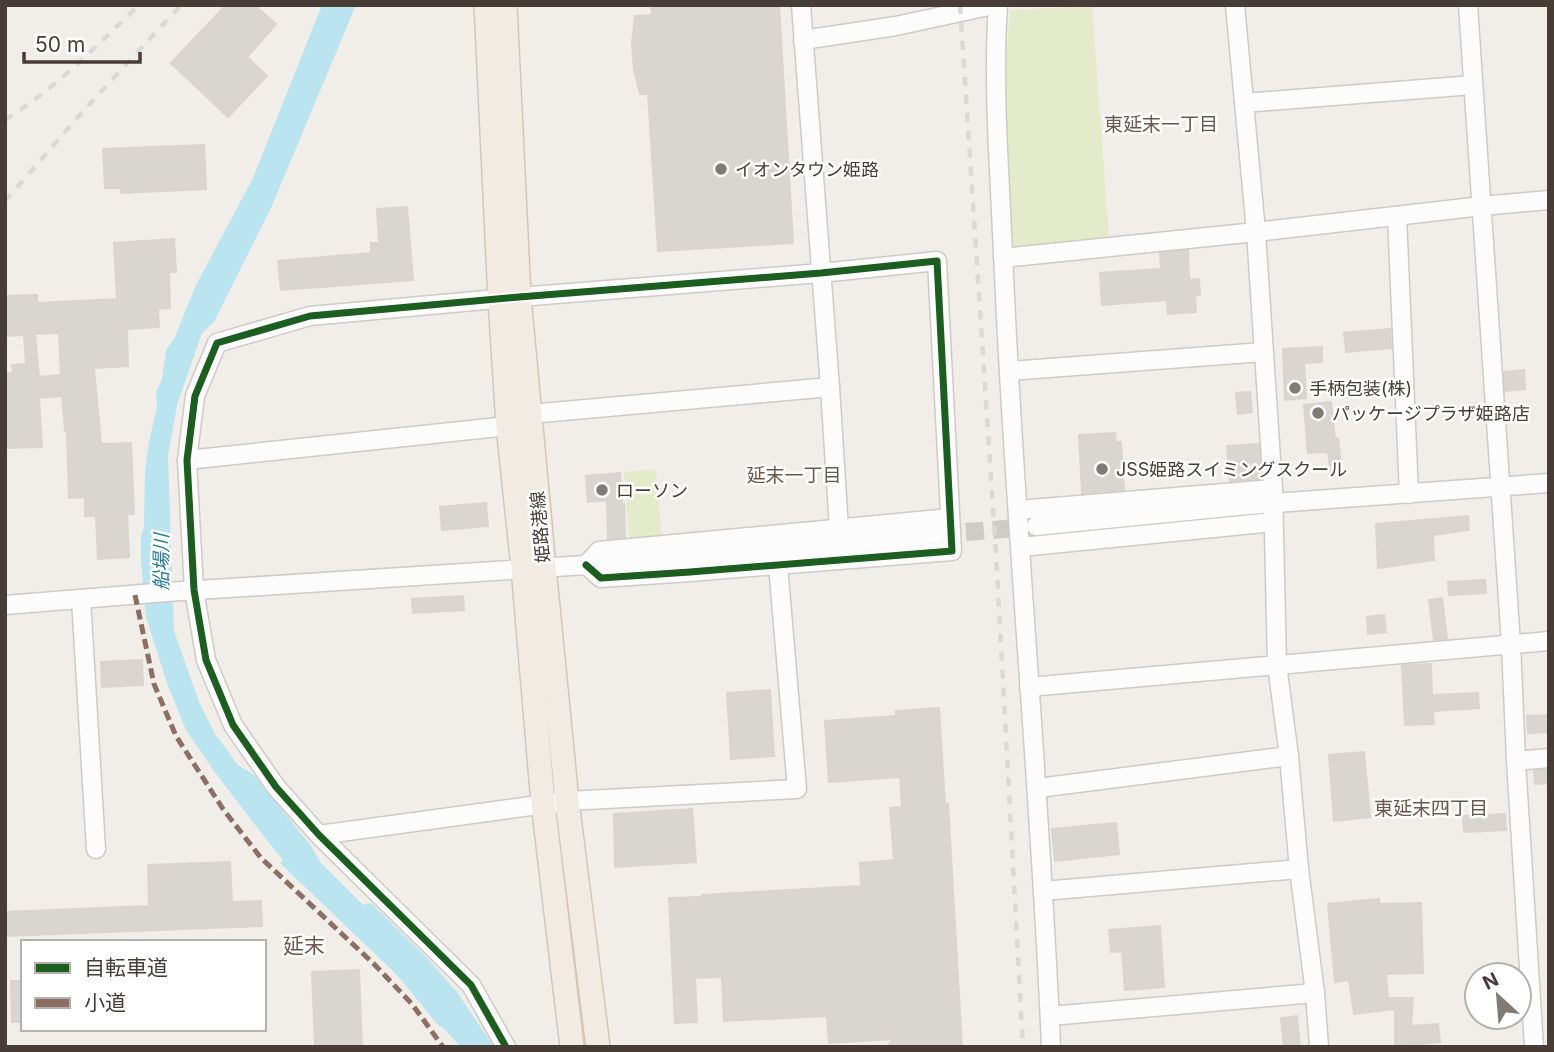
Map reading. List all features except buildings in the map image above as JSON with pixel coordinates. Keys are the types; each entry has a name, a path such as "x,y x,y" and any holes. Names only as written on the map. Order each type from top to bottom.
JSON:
{"main road":[{"name":"姫路港線","path":"486,5 509,298 530,414 533,567 543,803 572,1047"},
{"name":"姫路港線","path":"505,5 508,426 533,567 567,801 598,1047"}],"street":[{"path":"801,5 839,529"},
{"path":"803,40 896,26 995,5 995,60 1009,371 1038,788 1051,1047"},
{"path":"1235,5 1256,232 1273,505 1277,665 1319,1047"},
{"path":"1468,5 1511,644 1534,1047"},
{"path":"1244,103 1473,85"},
{"path":"1003,258 1549,200"},
{"path":"1397,216 1409,494"},
{"path":"506,1047 471,985 319,835 276,787 233,725 206,660 194,590 187,460 195,396 217,343 310,316 937,261 952,551 601,578 586,565"},
{"path":"1009,371 1263,352"},
{"path":"530,414 830,387"},
{"path":"187,460 508,426"},
{"path":"1036,527 1549,483"},
{"path":"1018,510 1273,505"},
{"path":"1021,547 1273,505"},
{"path":"586,565 599,551 950,519"},
{"path":"5,605 586,565 939,534"},
{"path":"319,835 543,803 797,789 778,565"},
{"path":"81,600 96,849"},
{"path":"1029,687 1549,641"},
{"path":"1038,788 1289,756"},
{"path":"1516,761 1549,758"},
{"path":"1043,891 1299,869"},
{"path":"1050,1016 1315,993"}],"green space":[{"path":"1092,6 1109,237 1015,247 1008,240 1003,102 1010,10"},
{"path":"656,469 662,538 629,541 624,472"}],"water":[{"name":"船場川","path":"322,5 356,5 271,208 214,322 202,333 177,405 168,456 174,631 199,702 215,734 238,765 254,775 311,846 321,863 363,905 371,903 426,957 457,992 494,1047 458,1047 396,974 280,863 283,860 186,730 167,683 146,617 141,562 145,470 157,407 156,392 162,379 166,350 175,337 196,285 253,178"}],"tunnel":[{"path":"939,534 1032,527"}],"railway":[{"path":"5,120 58,81 139,5"},
{"path":"5,201 181,5"},
{"path":"960,5 996,554 1023,1047"}],"marked path":[{"path":"135,595 154,684 176,736 223,809 261,858 374,964 412,1004 443,1047"}],"cycle path":[{"path":"506,1047 471,985 319,835 276,787 233,725 206,660 194,590 187,460 195,396 217,343 310,316 937,261 952,551 601,578 586,565"}],"place":[{"name":"イオンタウン姫路","path":"721,169"},
{"name":"手柄包装(株)","path":"1295,388"},
{"name":"パッケージプラザ姫路店","path":"1318,413"},
{"name":"JSS姫路スイミングスクール","path":"1102,469"},
{"name":"ローソン","path":"602,490"}],"district":[{"name":"東延末一丁目","path":"1161,124"},
{"name":"延末一丁目","path":"794,475"},
{"name":"東延末四丁目","path":"1431,808"},
{"name":"延末","path":"304,945"}]}
